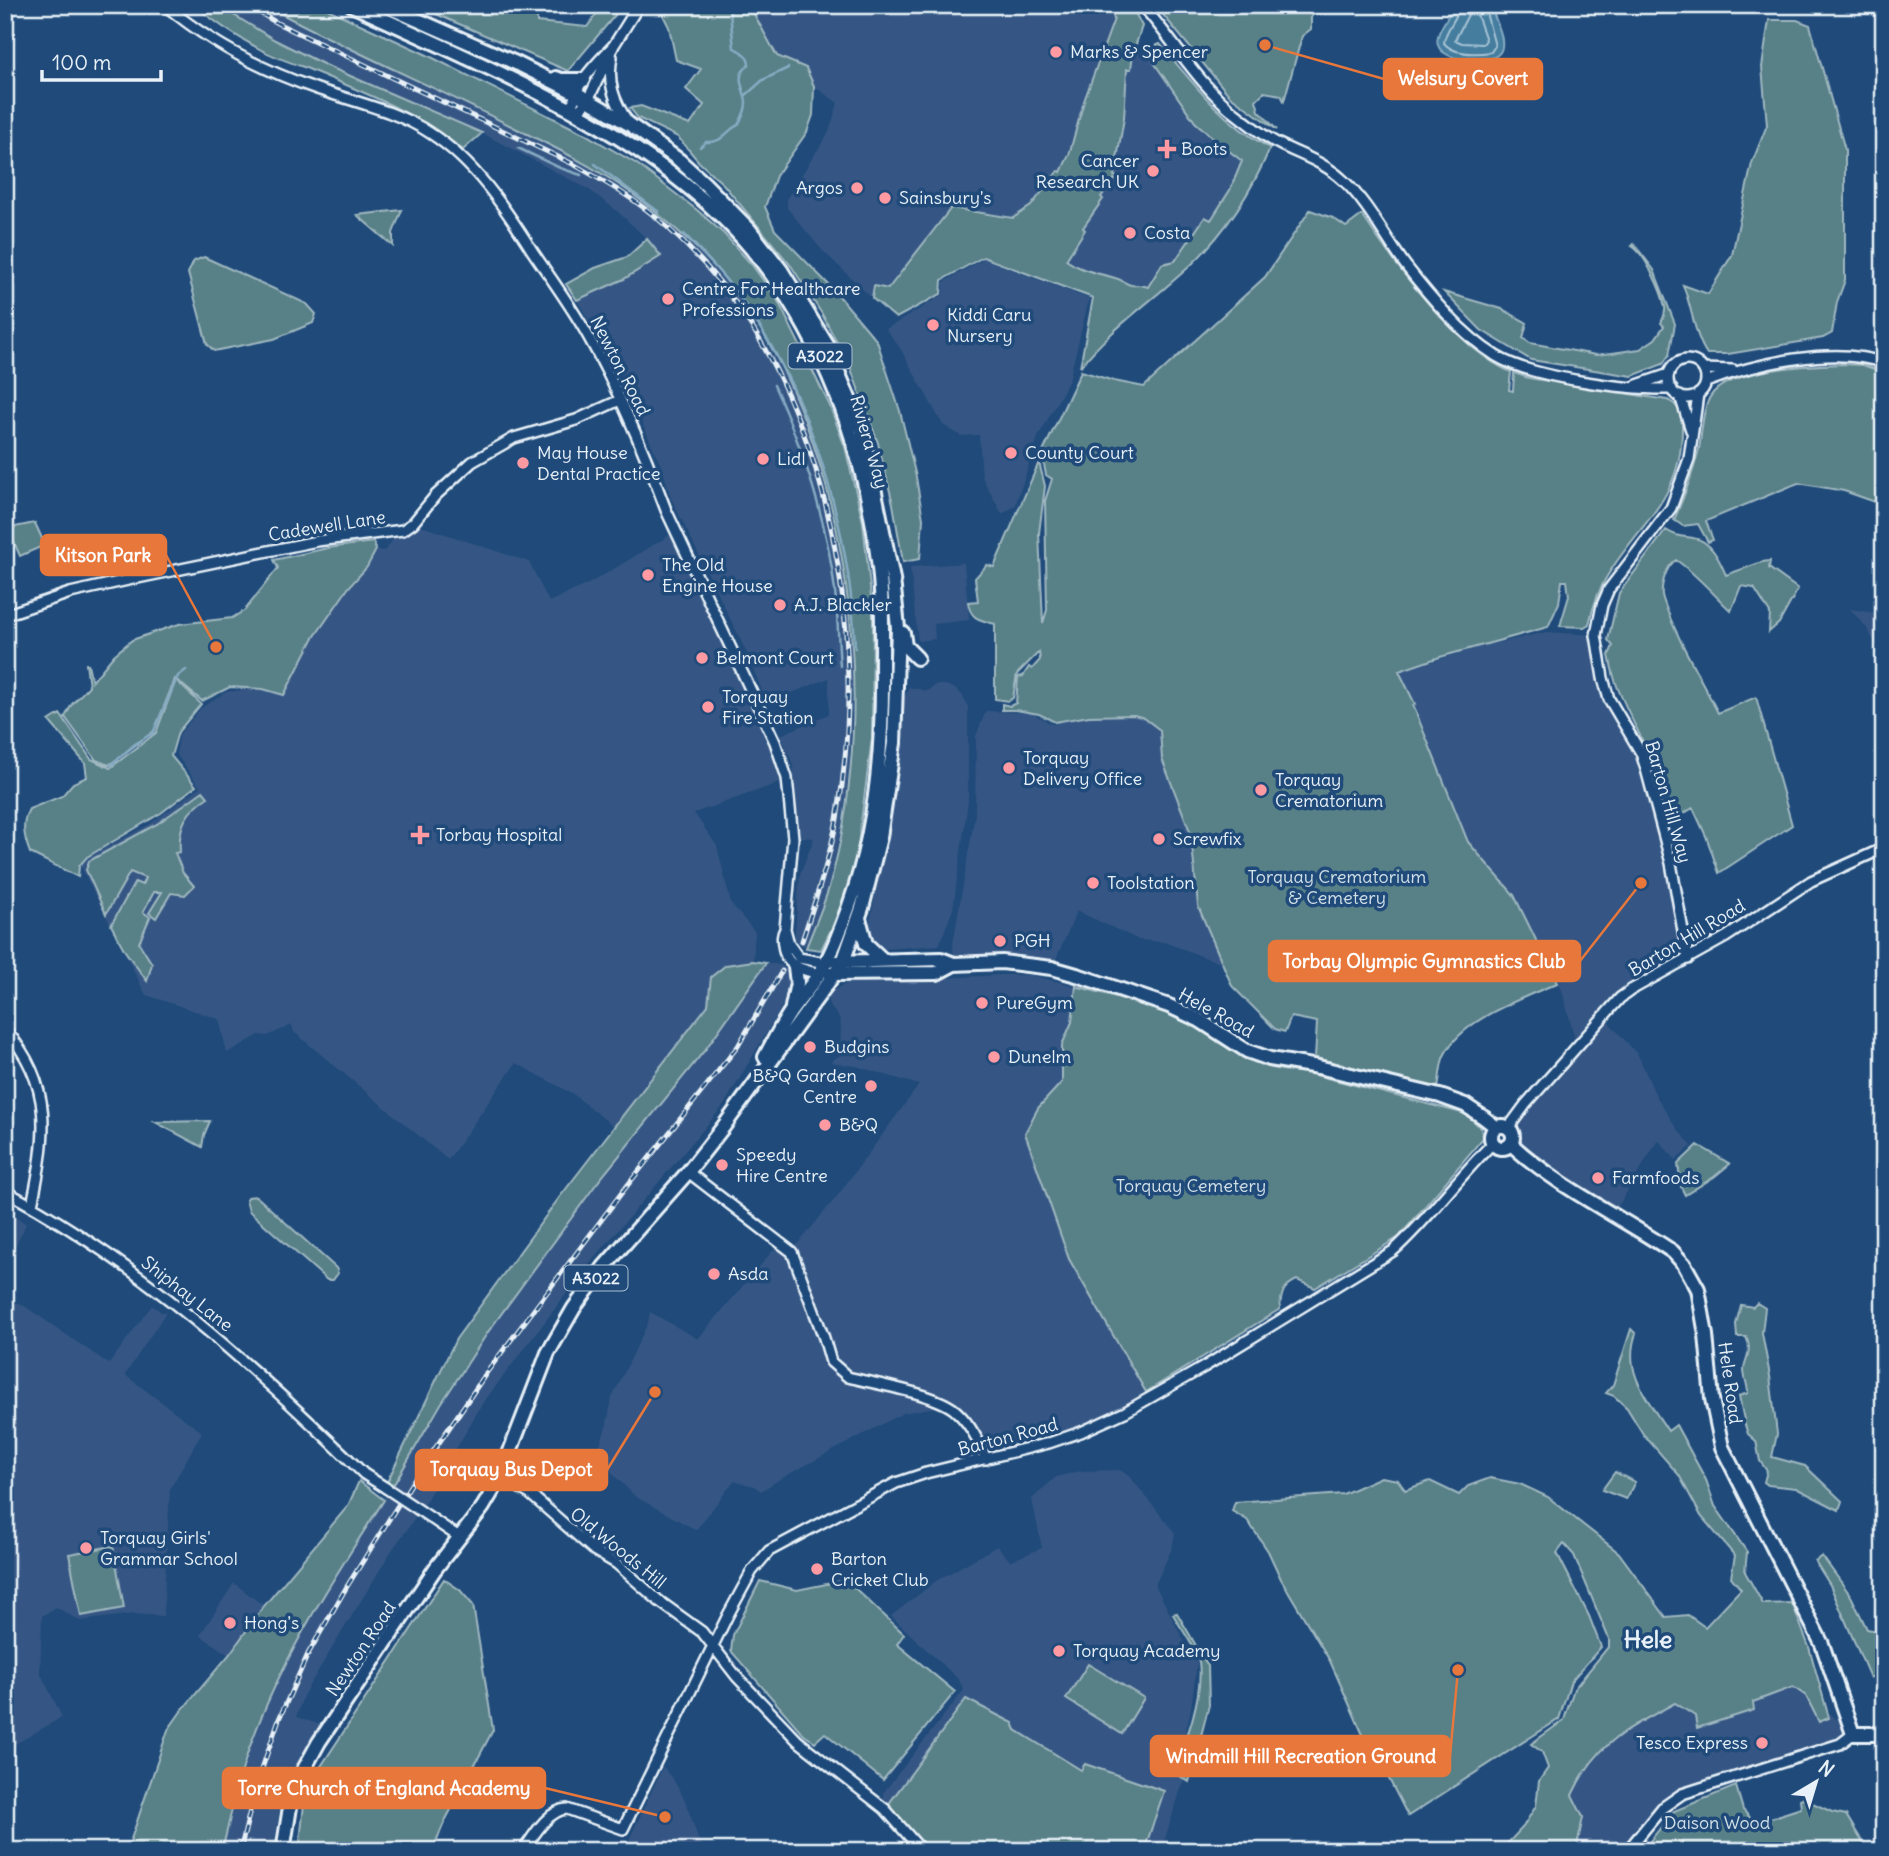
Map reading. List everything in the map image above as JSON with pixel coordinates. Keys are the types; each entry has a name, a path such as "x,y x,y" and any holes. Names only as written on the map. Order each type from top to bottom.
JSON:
{"main road":[{"name":"Riviera Way","path":"352,5 572,111 651,159 721,216 779,285 836,390 871,518 879,562 883,701 879,768 868,835 851,901 823,968"},
{"name":"Riviera Way","path":"388,7 439,25 534,65 561,80 584,80"},
{"name":"Riviera Way","path":"388,7 518,64 582,96 629,124 679,160 749,229 804,304 832,356 862,430 893,579 898,628 894,743 880,837 859,918 843,962"},
{"path":"893,579 899,592 905,646 918,658"},
{"path":"859,918 866,943 882,959"},
{"name":"Hele Road","path":"823,968 843,962 882,959 941,959 954,964"},
{"name":"A3022","path":"499,1480 548,1353 574,1308 604,1267 688,1172 843,962"},
{"name":"Hele Road","path":"823,968 836,974 937,972 954,964 1002,962 1052,968 1169,1006 1199,1020 1247,1051 1270,1059 1318,1067 1440,1096 1465,1105 1502,1127"},
{"path":"792,1011 797,983 795,968"},
{"name":"A3022","path":"740,1105 792,1011 823,968"},
{"path":"1502,1127 1514,1134 1511,1144 1504,1148 1493,1143 1491,1135 1502,1127"},
{"name":"Hele Road","path":"1511,1144 1527,1159 1564,1184 1673,1252 1691,1275 1698,1289 1706,1335 1712,1399 1722,1447 1822,1644 1853,1734"},
{"name":"Newton Road","path":"284,1851 290,1807 298,1780 360,1681 459,1537 483,1507 499,1480"},
{"path":"1853,1734 1884,1734"}],"street":[{"name":"Newton Road","path":"165,5 194,29 239,56 314,88 394,115 430,133 477,174 502,205 587,335 620,400 666,510 762,709 785,771 793,838 785,929 782,934 783,954 795,968"},
{"path":"572,111 639,5"},
{"path":"1142,5 1203,82 1235,113 1278,144 1321,163 1350,186 1416,279 1478,343 1496,356 1525,369 1676,393 1688,398 1698,394 1706,382 1739,370 1824,356 1854,356 1884,363"},
{"path":"582,96 584,80 614,45"},
{"path":"614,45 610,85 617,105 629,124"},
{"path":"1632,387 1669,373 1682,360 1693,361 1703,369 1739,370"},
{"path":"1703,369 1706,382"},
{"path":"1669,373 1676,393"},
{"name":"Barton Hill Way","path":"1676,393 1692,435"},
{"name":"Barton Hill Way","path":"1688,960 1671,863 1646,769 1641,753 1609,699 1602,678 1596,635 1602,605 1609,589 1671,508 1689,459 1698,394"},
{"name":"Cadewell Lane","path":"5,615 71,593 128,580 317,541 403,530 472,462 514,438 576,420 620,400"},
{"name":"Barton Hill Road","path":"1502,1127 1526,1104 1620,998 1726,937 1811,881 1884,848"},
{"path":"785,929 789,944 799,958 823,968"},
{"path":"795,968 823,968"},
{"path":"5,1029 16,1041 30,1065 42,1101 44,1118 41,1162 32,1205"},
{"name":"Barton Road","path":"523,1851 549,1817 559,1809 567,1809 623,1829 752,1571 769,1550 895,1483 1049,1443 1125,1412 1204,1367 1376,1261 1409,1237 1493,1143"},
{"path":"688,1172 792,1252 831,1362 838,1370 848,1377 934,1399 957,1411 976,1435 986,1459"},
{"name":"Shiphay Lane","path":"5,1191 32,1205 161,1292 218,1337 364,1474 459,1537"},
{"name":"Old Woods Hill","path":"499,1480 513,1483 530,1494 596,1551 617,1564 659,1601 702,1632 737,1677 798,1741 885,1809 922,1851"},
{"path":"1626,1851 1662,1808 1682,1794 1840,1744 1853,1734"}],"shaded area":[{"path":"216,5 265,5 313,32 478,109 595,169 684,235 747,309 792,389 817,456 837,538 849,607 853,660 849,784 830,886 806,948 795,940 795,932 800,874 814,838 800,837 793,765 781,735 829,714 829,678 767,703 745,649 671,498 663,470 620,373 577,300 624,279 661,256 616,210 588,189 482,133 325,65 260,33"},
{"path":"749,5 1110,5 1114,19 1083,101 1069,155 1061,173 1031,206 1013,218 951,208 888,290 874,287 872,298 822,250 787,208 787,198 829,132 838,103 814,86 806,68 777,56"},
{"path":"1134,48 1148,54 1156,62 1195,122 1242,161 1230,190 1211,220 1206,217 1175,261 1162,264 1148,287 1141,283 1130,285 1118,278 1101,276 1075,267 1066,260 1084,231 1082,229 1103,200 1100,198 1114,179 1118,182 1114,177 1124,118 1127,69 1131,69"},
{"path":"984,259 1089,299 1069,380 1038,437 1015,506 1002,514 982,477 979,435 961,436 943,425 900,348 886,329 943,295 944,282"},
{"name":"Torbay Hospital","path":"418,525 529,562 549,602 592,582 670,535 767,737 782,782 694,813 717,846 731,904 755,932 753,961 726,965 711,977 709,1005 614,1127 573,1094 516,1063 448,1160 294,1032 292,1025 267,1036 259,1035 227,1053 219,1019 146,995 81,867 89,857 150,824 200,787 176,754 180,734 201,708 226,692 244,690 349,587 367,567 376,550 385,551 394,538 404,537"},
{"path":"964,563 969,620 934,624 935,639 918,641 910,567"},
{"path":"1850,609 1876,613 1884,609 1884,659 1866,627"},
{"path":"1546,632 1596,635 1603,678 1646,769 1688,959 1631,990 1604,1017 1638,1055 1656,1096 1692,1146 1676,1160 1658,1140 1613,1215 1511,1144 1513,1134 1509,1127 1577,1047 1562,990 1514,895 1468,842 1401,671 1484,646"},
{"path":"935,685 946,685 955,689 963,696 968,707 968,801 953,909 939,945 882,949 875,946 870,939 870,923 897,781 902,704 909,687 927,691"},
{"path":"986,711 1032,713 1052,724 1089,716 1134,715 1144,718 1160,730 1176,795 1191,834 1198,906 1223,964 1164,942 1139,940 1077,911 1052,968 954,964 953,944 975,814 976,736"},
{"path":"766,963 781,965 792,976 789,994 724,1105 586,1268 482,1404 417,1516 392,1550 304,1694 296,1717 321,1725 287,1784 273,1851 222,1851 254,1733 291,1652 345,1560 488,1332 597,1183 705,1050"},
{"path":"1029,975 1076,986 1072,1022 1062,1045 1062,1082 1038,1108 1053,1211 1069,1259 1146,1391 1167,1389 1081,1432 986,1459 951,1404 903,1413 761,1491 754,1486 734,1481 696,1530 636,1497 613,1474 598,1451 612,1398 648,1323 650,1312 698,1339 781,1241 792,1251 835,1199 919,1085 856,1066 830,1062 840,1055 841,1029 840,1019 829,1005 828,998 833,991 847,983"},
{"name":"Torquay Girls' Grammar School","path":"15,1216 26,1224 14,1249 9,1269 8,1303 20,1303 109,1364 152,1305 161,1312 166,1312 125,1375 202,1432 170,1489 163,1616 133,1614 80,1621 56,1607 42,1616 40,1672 62,1717 5,1750 5,1237"},
{"name":"Torquay Academy","path":"1120,1470 1131,1478 1175,1533 1172,1548 1155,1585 1197,1661 1184,1739 1186,1773 1161,1851 927,1851 885,1809 883,1793 964,1690 959,1680 891,1616 936,1581 997,1546 1010,1561 1042,1548 1032,1499 1056,1477 1081,1471"},
{"path":"234,1583 264,1606 229,1655 200,1635"},
{"path":"1770,1660 1853,1734 1844,1742 1670,1801 1627,1851 1495,1851 1524,1835 1612,1736 1676,1698"},
{"path":"663,1767 685,1800 699,1841 707,1851 624,1851"}],"green space":[{"path":"194,5 217,5 275,40 325,65 482,133 463,150 427,124 388,103 262,50 224,28"},
{"path":"265,5 319,5 425,54 583,133 637,164 724,234 752,265 777,299 829,404 845,447 863,522 873,616 872,738 856,860 842,907 821,950 806,948 830,884 845,812 853,735 852,654 844,573 828,494 804,418 772,348 731,286 709,260 671,225 617,184 546,143"},
{"path":"415,5 537,5 537,22 587,27 603,5 618,5 616,14 568,71"},
{"path":"665,5 749,5 777,56 806,68 814,86 813,115 807,132 776,176 765,207 775,230 834,290 877,341 900,411 916,477 923,519 920,559 903,562 893,504 878,443 851,369 822,314 792,267 724,185 699,162 678,137 638,118 630,108 641,106 690,125 704,105 686,89 701,69 676,60 669,27 661,11"},
{"path":"1110,5 1131,5 1142,26 1131,69 1127,69 1124,118 1114,176 1120,178 1119,182 1114,179 1101,197 1103,199 1066,260 1129,284 1148,287 1162,264 1175,261 1205,217 1211,220 1230,190 1242,161 1195,122 1148,54 1151,47 1160,44 1224,115 1270,148 1237,210 1192,264 1120,326 1080,367 1093,298 983,257 942,280 941,294 896,318 872,298 874,286 888,289 951,208 1013,218 1031,206 1058,171 1061,172 1114,19"},
{"path":"1155,5 1316,5 1311,18 1311,29 1302,36 1284,101 1281,95 1264,92 1256,100 1259,111 1277,130 1229,95"},
{"path":"1769,20 1797,20 1810,25 1845,150 1845,280 1837,302 1832,333 1823,338 1728,354 1707,354 1699,338 1683,285 1708,294 1732,255 1752,163 1767,125 1762,67"},
{"path":"402,210 393,233 393,246 357,215"},
{"name":"Torquay Crematorium & Cemetery","path":"1310,210 1333,218 1346,227 1362,215 1428,303 1469,345 1490,361 1511,372 1509,390 1513,391 1514,373 1529,378 1667,400 1677,407 1681,417 1680,451 1667,492 1606,578 1589,624 1584,627 1560,626 1569,596 1567,581 1562,581 1559,603 1548,627 1399,671 1415,704 1413,705 1468,842 1514,895 1557,983 1510,1003 1464,1031 1444,1056 1438,1088 1315,1058 1317,1022 1291,1017 1285,1032 1275,1029 1232,986 1198,906 1191,834 1162,759 1160,730 1144,718 1134,715 1089,716 1055,722 1039,714 1002,710 1002,704 1010,706 1016,703 1018,677 1023,676 1029,667 1032,669 1040,660 1039,652 1017,674 1013,698 1008,701 995,699 995,624 973,615 968,602 978,601 975,578 987,565 994,567 1039,462 1045,486 1039,533 1043,623 1047,610 1045,501 1052,479 1046,475 1042,454 1081,371 1144,387 1265,277"},
{"path":"647,239 661,256 624,279 577,300 566,284 595,268 627,257"},
{"path":"1634,244 1654,270 1675,324 1669,355 1663,364 1632,376 1531,360 1481,330 1444,292 1502,309 1524,321 1527,323 1523,338 1530,343 1596,355 1640,349 1655,339 1664,326 1661,323 1665,309 1652,274 1642,256 1632,246"},
{"path":"204,257 307,304 316,314 313,323 274,339 214,351 207,344 188,273 194,261"},
{"path":"1862,365 1884,372 1884,505 1844,491 1798,483 1706,521 1713,540 1708,542 1698,524 1683,526 1674,520 1697,458 1707,403 1719,387 1751,374 1771,370"},
{"path":"35,523 45,545 20,556 13,540 5,543 5,529"},
{"path":"1666,530 1705,543 1714,552 1726,575 1770,561 1769,568 1798,589 1779,623 1769,632 1770,613 1754,588 1741,586 1731,611 1676,560 1664,578 1662,594 1668,613 1718,713 1756,697 1792,825 1719,873 1693,808 1669,822 1656,769 1624,703 1609,655 1613,646 1608,640 1619,593"},
{"path":"373,542 376,550 367,567 349,587 313,639 284,695 263,689 230,687 202,701 175,679 154,731 109,765 96,760 65,717 72,704 89,686 86,664 92,682 114,655 132,640 179,624 232,618 245,610 278,568 274,560 328,548"},
{"path":"176,680 201,704 178,732 171,756 196,786 161,813 87,857 79,866 78,877 30,853 24,831 29,809 62,796 73,783 87,777 85,763 49,721 60,714 91,759 110,768 156,733"},
{"path":"203,791 208,797 194,808 185,820 180,834 180,852 175,853 183,873 194,886 185,895 171,893 156,918 149,913 162,892 154,892 143,912 150,917 139,943 152,964 147,981 125,951 111,925 135,882 142,885 145,878 130,872 106,914 86,870 89,861 157,824"},
{"path":"753,961 766,963 705,1050 597,1183 488,1332 441,1404 394,1484 387,1482 456,1339 559,1198 708,1005 711,977 726,965"},
{"name":"Torquay Cemetery","path":"1076,986 1170,1014 1204,1030 1220,1043 1260,1064 1281,1070 1304,1072 1466,1114 1481,1128 1483,1138 1399,1237 1315,1288 1297,1280 1292,1282 1284,1291 1280,1309 1146,1392 1069,1259 1025,1133 1038,1108 1062,1082 1062,1045 1072,1022"},
{"path":"210,1121 202,1147 155,1122"},
{"path":"1698,1145 1730,1164 1685,1195 1681,1187 1678,1164"},
{"path":"256,1196 336,1268 338,1273 333,1280 327,1280 249,1211 246,1200"},
{"path":"1757,1303 1765,1308 1762,1333 1777,1434 1772,1457 1805,1466 1842,1501 1839,1510 1796,1488 1768,1485 1764,1482 1767,1471 1760,1461 1756,1441 1748,1434 1739,1396 1748,1393 1744,1370 1749,1346 1746,1337 1737,1337 1736,1324 1741,1305 1753,1307"},
{"path":"1631,1329 1636,1334 1632,1360 1639,1385 1668,1431 1676,1425 1706,1480 1715,1506 1747,1552 1745,1572 1763,1604 1792,1603 1809,1647 1829,1718 1819,1722 1806,1696 1793,1687 1753,1702 1754,1710 1697,1728 1695,1716 1675,1703 1614,1739 1591,1762 1572,1795 1583,1817 1576,1851 1495,1851 1508,1843 1523,1827 1536,1806 1539,1781 1548,1768 1542,1752 1531,1744 1564,1720 1574,1689 1609,1646 1609,1639 1574,1555 1564,1544 1557,1553 1589,1616 1601,1647 1571,1681 1559,1719 1408,1816 1371,1744 1368,1746 1330,1661 1281,1579 1268,1551 1247,1520 1232,1511 1235,1502 1343,1494 1381,1477 1398,1480 1405,1490 1430,1481 1459,1495 1468,1486 1490,1478 1520,1484 1548,1497 1619,1553 1666,1617 1688,1615 1705,1627 1741,1589 1731,1577 1735,1556 1701,1516 1679,1475 1643,1434 1627,1408 1614,1396 1606,1393 1613,1385"},
{"path":"1615,1472 1635,1482 1626,1499 1602,1490"},
{"path":"359,1481 384,1500 297,1642 268,1702 245,1761 222,1851 127,1851 168,1730 229,1655 264,1606 348,1506"},
{"path":"113,1546 124,1608 81,1616 69,1554"},
{"path":"1822,1556 1851,1596 1867,1629 1884,1632 1884,1671 1870,1678 1830,1585 1815,1561"},
{"path":"444,1579 460,1590 473,1605 493,1730 432,1851 299,1851 304,1804 316,1774"},
{"path":"846,1580 904,1634 897,1644 955,1692 883,1780 825,1733 815,1742 804,1735 731,1651 733,1635 760,1581 797,1590"},
{"path":"1177,1613 1208,1666 1209,1705 1189,1782 1169,1769 1182,1747 1193,1718 1200,1674 1195,1651 1173,1614"},
{"path":"1088,1664 1144,1698 1122,1734 1066,1699"},
{"path":"966,1699 1013,1723 1016,1730 1081,1770 1085,1764 1164,1791 1144,1851 927,1851 885,1809"},
{"name":"Daison Wood","path":"1736,1786 1743,1810 1755,1823 1801,1808 1802,1798 1832,1812 1846,1815 1868,1851 1642,1851 1674,1811"}],"water":[{"path":"1454,5 1490,5 1502,37 1499,54 1492,58 1471,61 1450,56 1442,51 1438,45 1438,35"}],"waterway":[{"path":"700,147 706,142 721,138 738,125 745,109 741,74 749,62 734,48 729,5"},
{"path":"745,96 763,80 788,68"},
{"path":"518,148 581,175"},
{"path":"595,164 659,212"},
{"path":"684,234 725,279 753,316 799,402 815,442 839,524 847,566 855,648"},
{"path":"774,385 795,434 820,511 835,591 840,666"},
{"path":"111,765 135,744 153,733 178,676 186,670"}],"railway":[{"path":"247,5 277,23 573,164 621,192 656,217 690,249 723,286 752,327 782,382 806,441 825,502 838,565 846,629 848,693 845,757 837,819 826,866 802,941"},
{"path":"240,1851 256,1786 279,1719 308,1654 346,1588 413,1481 487,1372 623,1191 738,1046 782,971"}],"place":[{"name":"Welsury Covert","path":"1265,45"},
{"name":"Marks & Spencer","path":"1056,52"},
{"name":"Boots","path":"1167,149"},
{"name":"Cancer Research UK","path":"1153,171"},
{"name":"Argos","path":"857,188"},
{"name":"Sainsbury's","path":"885,198"},
{"name":"Costa","path":"1130,233"},
{"name":"Centre For Healthcare Professions","path":"668,299"},
{"name":"Kiddi Caru Nursery","path":"933,325"},
{"name":"County Court","path":"1011,453"},
{"name":"Lidl","path":"763,459"},
{"name":"May House Dental Practice","path":"523,463"},
{"name":"The Old Engine House","path":"648,575"},
{"name":"A.J. Blackler","path":"780,605"},
{"name":"Kitson Park","path":"216,647"},
{"name":"Belmont Court","path":"702,658"},
{"name":"Torquay Fire Station","path":"708,707"},
{"name":"Torquay Delivery Office","path":"1009,768"},
{"name":"Torquay Crematorium","path":"1261,790"},
{"name":"Torbay Hospital","path":"420,835"},
{"name":"Screwfix","path":"1159,839"},
{"name":"Toolstation","path":"1093,883"},
{"name":"Torbay Olympic Gymnastics Club","path":"1641,883"},
{"name":"PGH","path":"1000,941"},
{"name":"PureGym","path":"982,1003"},
{"name":"Budgins","path":"810,1047"},
{"name":"Dunelm","path":"994,1057"},
{"name":"B&Q Garden Centre","path":"871,1086"},
{"name":"B&Q","path":"825,1125"},
{"name":"Speedy Hire Centre","path":"722,1165"},
{"name":"Farmfoods","path":"1598,1178"},
{"name":"Asda","path":"714,1274"},
{"name":"Torquay Bus Depot","path":"655,1392"},
{"name":"Torquay Girls' Grammar School","path":"86,1548"},
{"name":"Barton Cricket Club","path":"817,1569"},
{"name":"Hong's","path":"230,1623"},
{"name":"Torquay Academy","path":"1059,1651"},
{"name":"Windmill Hill Recreation Ground","path":"1458,1670"},
{"name":"Tesco Express","path":"1762,1743"},
{"name":"Torre Church of England Academy","path":"665,1817"}],"district":[{"name":"Hele","path":"1648,1640"}]}
